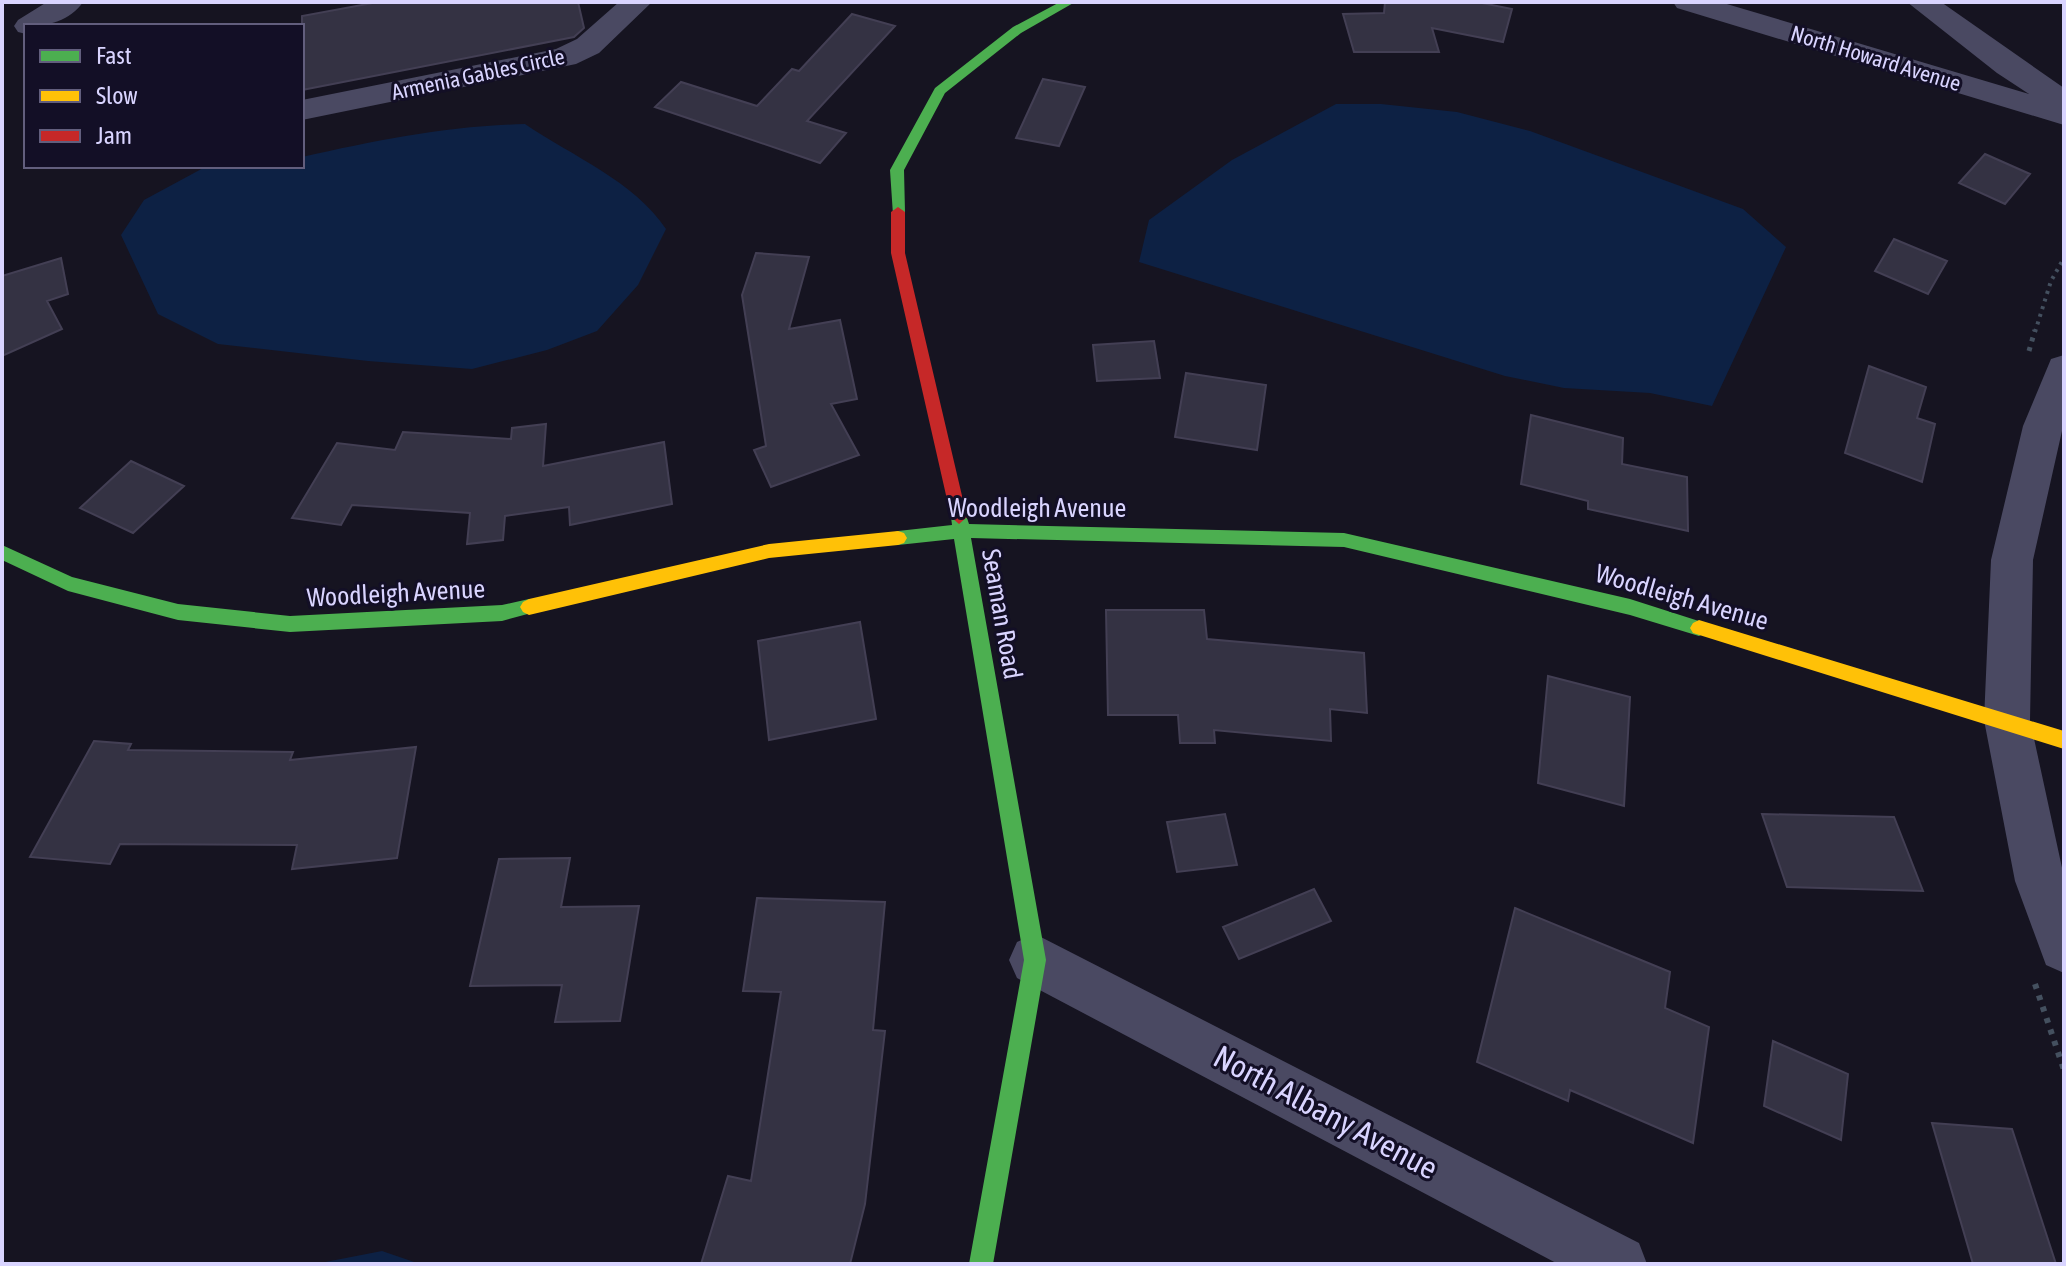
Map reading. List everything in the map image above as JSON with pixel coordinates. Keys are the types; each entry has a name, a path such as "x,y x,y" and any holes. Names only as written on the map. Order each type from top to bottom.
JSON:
{"street":[{"path":"41,24 68,2"},
{"name":"Armenia Gables Circle","path":"304,110 565,57 588,46 637,2"},
{"name":"Seaman Road","path":"981,1264 1035,960 962,531 898,253 897,170 940,91 1017,30 1069,2"},
{"name":"North Howard Avenue","path":"1688,2 2064,115"},
{"path":"1922,2 2008,66 2064,102"},
{"path":"2064,369 2054,429 2012,560 2007,720 2040,881 2064,947"},
{"name":"Woodleigh Avenue","path":"2,552 68,584 178,612 290,624 502,613 769,551 962,531 1344,540 1630,607 2007,720 2064,740"},
{"name":"North Albany Avenue","path":"1035,960 1618,1264"}],"water":[{"path":"1336,104 1381,104 1457,112 1530,131 1743,209 1786,247 1712,406 1650,393 1564,388 1505,376 1139,262 1149,220 1232,160"},
{"path":"525,124 620,183 653,212 666,229 638,285 597,331 547,350 472,369 218,344 158,314 121,235 144,200 203,168 304,168 304,157 385,140 468,128"},
{"path":"382,1251 420,1264 315,1264"}],"building":[{"path":"378,2 578,2 584,28 574,37 304,90 302,16"},
{"path":"1385,2 1477,2 1512,9 1503,42 1432,28 1439,52 1354,52 1343,14 1384,13"},
{"path":"852,14 895,26 807,121 846,133 820,163 655,107 681,82 757,106 792,69 799,71"},
{"path":"1043,79 1085,87 1059,146 1016,138"},
{"path":"1985,154 2030,174 2005,204 1959,183"},
{"path":"1894,239 1947,261 1928,294 1875,271"},
{"path":"756,253 809,257 789,329 840,320 857,399 831,404 859,455 771,487 754,450 766,446 742,295"},
{"path":"61,258 68,294 47,301 62,329 2,356 2,276"},
{"path":"1154,341 1160,378 1097,381 1093,345"},
{"path":"1869,366 1926,387 1917,418 1935,424 1922,482 1845,453"},
{"path":"1186,373 1266,385 1257,450 1175,437"},
{"path":"1531,415 1623,438 1622,464 1687,477 1688,531 1588,509 1588,501 1521,484"},
{"path":"546,424 543,466 664,442 672,504 570,525 569,507 505,516 503,540 467,544 470,513 352,505 341,525 292,518 337,443 395,450 403,432 511,439 512,428"},
{"path":"131,461 184,486 133,533 80,508"},
{"path":"1106,610 1204,610 1207,639 1364,653 1367,713 1330,709 1331,741 1214,730 1215,743 1180,743 1178,715 1108,715"},
{"path":"860,622 876,719 769,740 758,641"},
{"path":"1548,676 1630,697 1624,806 1538,783"},
{"path":"94,741 131,744 128,750 293,752 290,760 416,747 397,858 292,869 297,845 120,844 110,864 30,857"},
{"path":"1225,814 1237,865 1177,872 1167,822"},
{"path":"1762,814 1894,817 1923,891 1787,887"},
{"path":"570,858 561,907 639,906 620,1021 555,1022 562,985 470,986 499,859"},
{"path":"1314,889 1331,921 1239,959 1223,927"},
{"path":"757,898 885,902 873,1030 885,1031 865,1204 850,1264 701,1264 728,1176 751,1181 781,992 743,991"},
{"path":"1515,908 1670,972 1665,1008 1709,1027 1693,1143 1570,1090 1568,1101 1477,1062"},
{"path":"1773,1041 1848,1074 1841,1140 1764,1106"},
{"path":"1932,1123 2012,1129 2056,1264 1973,1264"}],"traffic: fast":[{"path":"898,212 897,170 940,91 1017,30 1069,2"},
{"path":"959,517 1035,960 981,1264"},
{"path":"898,538 962,531 1344,540 1630,607 1699,628"},
{"path":"2,552 68,584 178,612 290,624 502,613 529,607"}],"traffic: slow":[{"path":"529,607 769,551 898,538"},
{"path":"1699,628 2064,740"}],"traffic: jam":[{"path":"898,212 898,253 959,517"}]}
